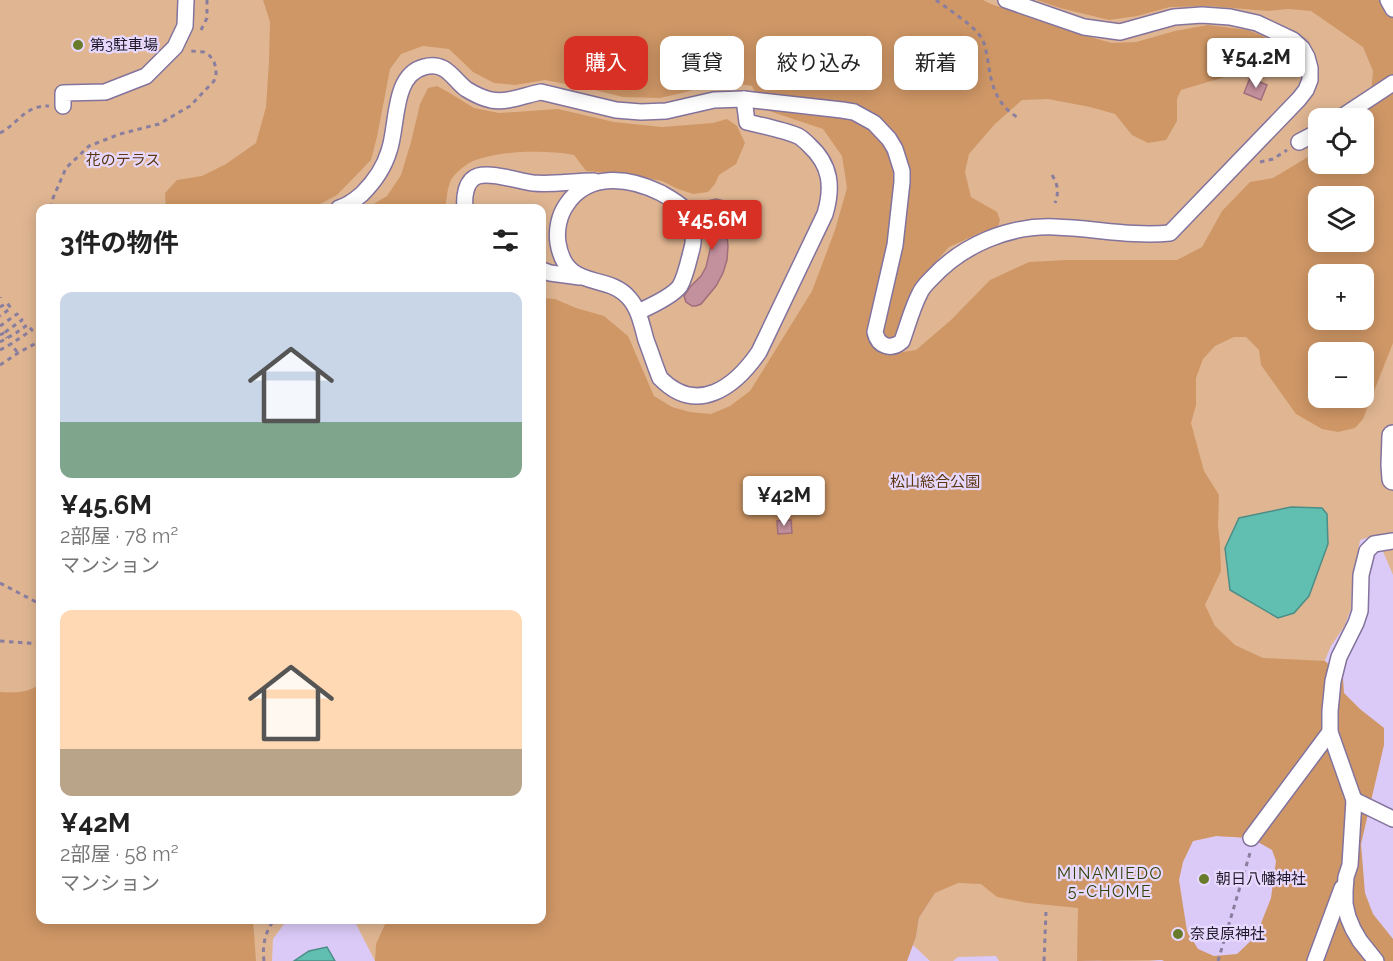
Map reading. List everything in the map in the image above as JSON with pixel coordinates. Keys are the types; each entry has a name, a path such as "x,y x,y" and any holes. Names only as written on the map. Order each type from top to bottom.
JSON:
{"street":[{"path":"63,106 63,93 105,92 146,76 175,47 185,26 186,0"},
{"path":"348,204 367,189 384,164 389,151 402,87 410,75 423,67 443,68 475,95 493,100 512,100 541,92 616,110 641,112 666,111 714,100 744,99 854,112 874,123 889,139 899,160 902,182 896,245 875,332 880,343 889,347 902,341 920,291 937,272 957,256 979,243 1028,228 1054,227 1153,235 1170,233 1247,160 1299,99 1310,80 1310,68 1302,48 1293,40 1257,23 1230,17 1202,15 1174,17 1120,32 1084,27 1006,0"},
{"path":"1388,0 1393,9"},
{"path":"1356,108 1393,83"},
{"path":"546,272 580,277 616,289 629,297 638,312 660,378 671,389 686,395 702,396 724,388 748,369 759,352 825,214 830,198 830,182 826,166 817,152 800,136 747,122 744,99"},
{"path":"1299,142 1308,137"},
{"path":"465,204 464,197 470,182 477,176 497,176 549,184 585,181 634,182 670,198 687,212 694,240 680,287 657,304 638,312"},
{"path":"580,277 570,269 561,253 557,235 560,217 575,194 591,185 609,181"},
{"path":"1393,436 1393,479"},
{"path":"1315,961 1350,865 1354,800 1330,732 1334,681 1339,657 1360,611 1361,575 1366,551 1374,544 1393,541"},
{"path":"1251,845 1330,732"},
{"path":"1354,800 1393,819"},
{"path":"1346,878 1345,897 1348,917 1360,940 1376,961"},
{"path":"1360,940 1365,961"}],"path":[{"path":"936,0 980,35 987,52 995,94 1004,107 1017,117"},
{"path":"52,204 66,168 89,146 120,134 159,124 190,106 214,81 216,68 210,56 204,52 191,51"},
{"path":"0,133 11,127 18,117 28,110 41,105 63,106"},
{"path":"1247,160 1273,159 1299,142"},
{"path":"1052,175 1058,191 1055,203"},
{"path":"0,307 7,303 11,308 0,316"},
{"path":"0,326 17,314 22,320 0,335"},
{"path":"0,342 27,325 32,330 0,350"},
{"path":"4,333 8,338"},
{"path":"0,365 36,343"},
{"path":"11,344 18,353"},
{"path":"0,583 36,602"},
{"path":"0,641 36,644"},
{"path":"1218,961 1251,845"},
{"path":"1044,961 1046,912"},
{"path":"264,961 265,938 272,924"}],"green space":[{"name":"松山総合公園","path":"0,0 1393,0 1393,575 1376,535 1360,540 1352,585 1351,609 1344,627 1331,646 1251,838 1216,836 1157,853 1176,958 1149,961 1103,961 1077,956 1077,961 999,961 996,956 958,957 953,961 930,961 913,945 919,918 935,893 375,961 356,924 546,924 546,204 36,204 36,924 284,924 273,939 272,961 0,961"},
{"name":"松山総合公園","path":"263,0 983,0 1075,33 1112,43 1136,42 1208,25 1248,30 1265,37 1269,48 1262,66 1181,90 1177,99 1177,121 1166,140 1148,143 1132,135 1115,114 1090,107 1048,99 1022,100 995,124 969,154 965,172 971,197 997,212 1000,220 998,227 949,247 914,286 894,338 903,352 916,350 951,320 990,280 1029,262 1177,260 1202,247 1222,211 1250,182 1273,178 1308,157 1308,174 1374,174 1374,108 1370,108 1373,71 1363,47 1311,11 1288,9 1268,11 1208,6 1170,7 1137,16 1109,20 1037,0 1393,0 1393,343 1374,391 1374,342 1308,342 1308,408 1367,408 1363,419 1355,428 1338,432 1322,429 1296,414 1261,365 1259,350 1246,337 1234,337 1215,346 1203,359 1196,378 1196,405 1191,423 1204,471 1219,495 1218,526 1221,571 1205,605 1215,626 1235,645 1263,658 1325,661 1343,678 1344,693 1384,728 1384,745 1361,844 1365,893 1373,914 1393,939 1393,961 1077,961 1078,908 997,897 981,884 958,883 935,893 919,918 916,937 907,961 375,961 376,944 385,924 546,924 546,298 555,299 604,316 628,336 654,396 672,407 711,414 730,406 750,391 812,291 835,230 847,188 842,156 823,129 763,109 752,86 744,85 744,36 660,36 660,90 694,90 660,98 623,97 595,90 648,90 648,36 564,36 564,84 545,80 515,85 494,83 473,72 449,49 423,46 401,54 390,69 371,160 337,195 320,204 166,204 165,193 177,180 202,176 226,164 256,143 266,107 270,22","holes":["1216,836 1251,838 1272,850 1276,861 1271,898 1256,936 1237,954 1214,956 1198,949 1187,931 1179,880 1183,862 1193,841"]},
{"path":"437,86 474,108 499,113 558,109 614,122 662,127 713,123 727,119 737,126 745,143 736,164 719,175 708,192 693,194 662,181 626,174 586,171 574,155 522,152 494,155 466,165 451,180 446,204 374,204 387,196 401,175 420,104 428,88"},
{"path":"36,686 36,924 253,924 256,961 0,961 0,692 21,692"}],"shaded area":[{"path":"1291,507 1322,508 1327,514 1328,544 1309,596 1294,613 1278,618 1230,590 1225,548 1239,518"},
{"path":"327,947 335,961 294,961 309,951"}],"building":[{"path":"1250,78 1267,85 1261,100 1244,93"},
{"path":"716,199 729,205 731,211 726,227 727,260 716,286 701,304 692,306 686,302 684,296 706,267 711,246 707,227 701,220 701,211 707,201"},
{"path":"791,520 792,533 778,534 777,521"}],"place":[{"name":"第3駐車場","path":"78,45"},
{"name":"朝日八幡神社","path":"1204,879"},
{"name":"奈良原神社","path":"1178,934"}],"district":[{"name":"MINAMIEDO 5-CHOME","path":"1110,882"}],"park label":[{"name":"花のテラス","path":"123,160"}]}
